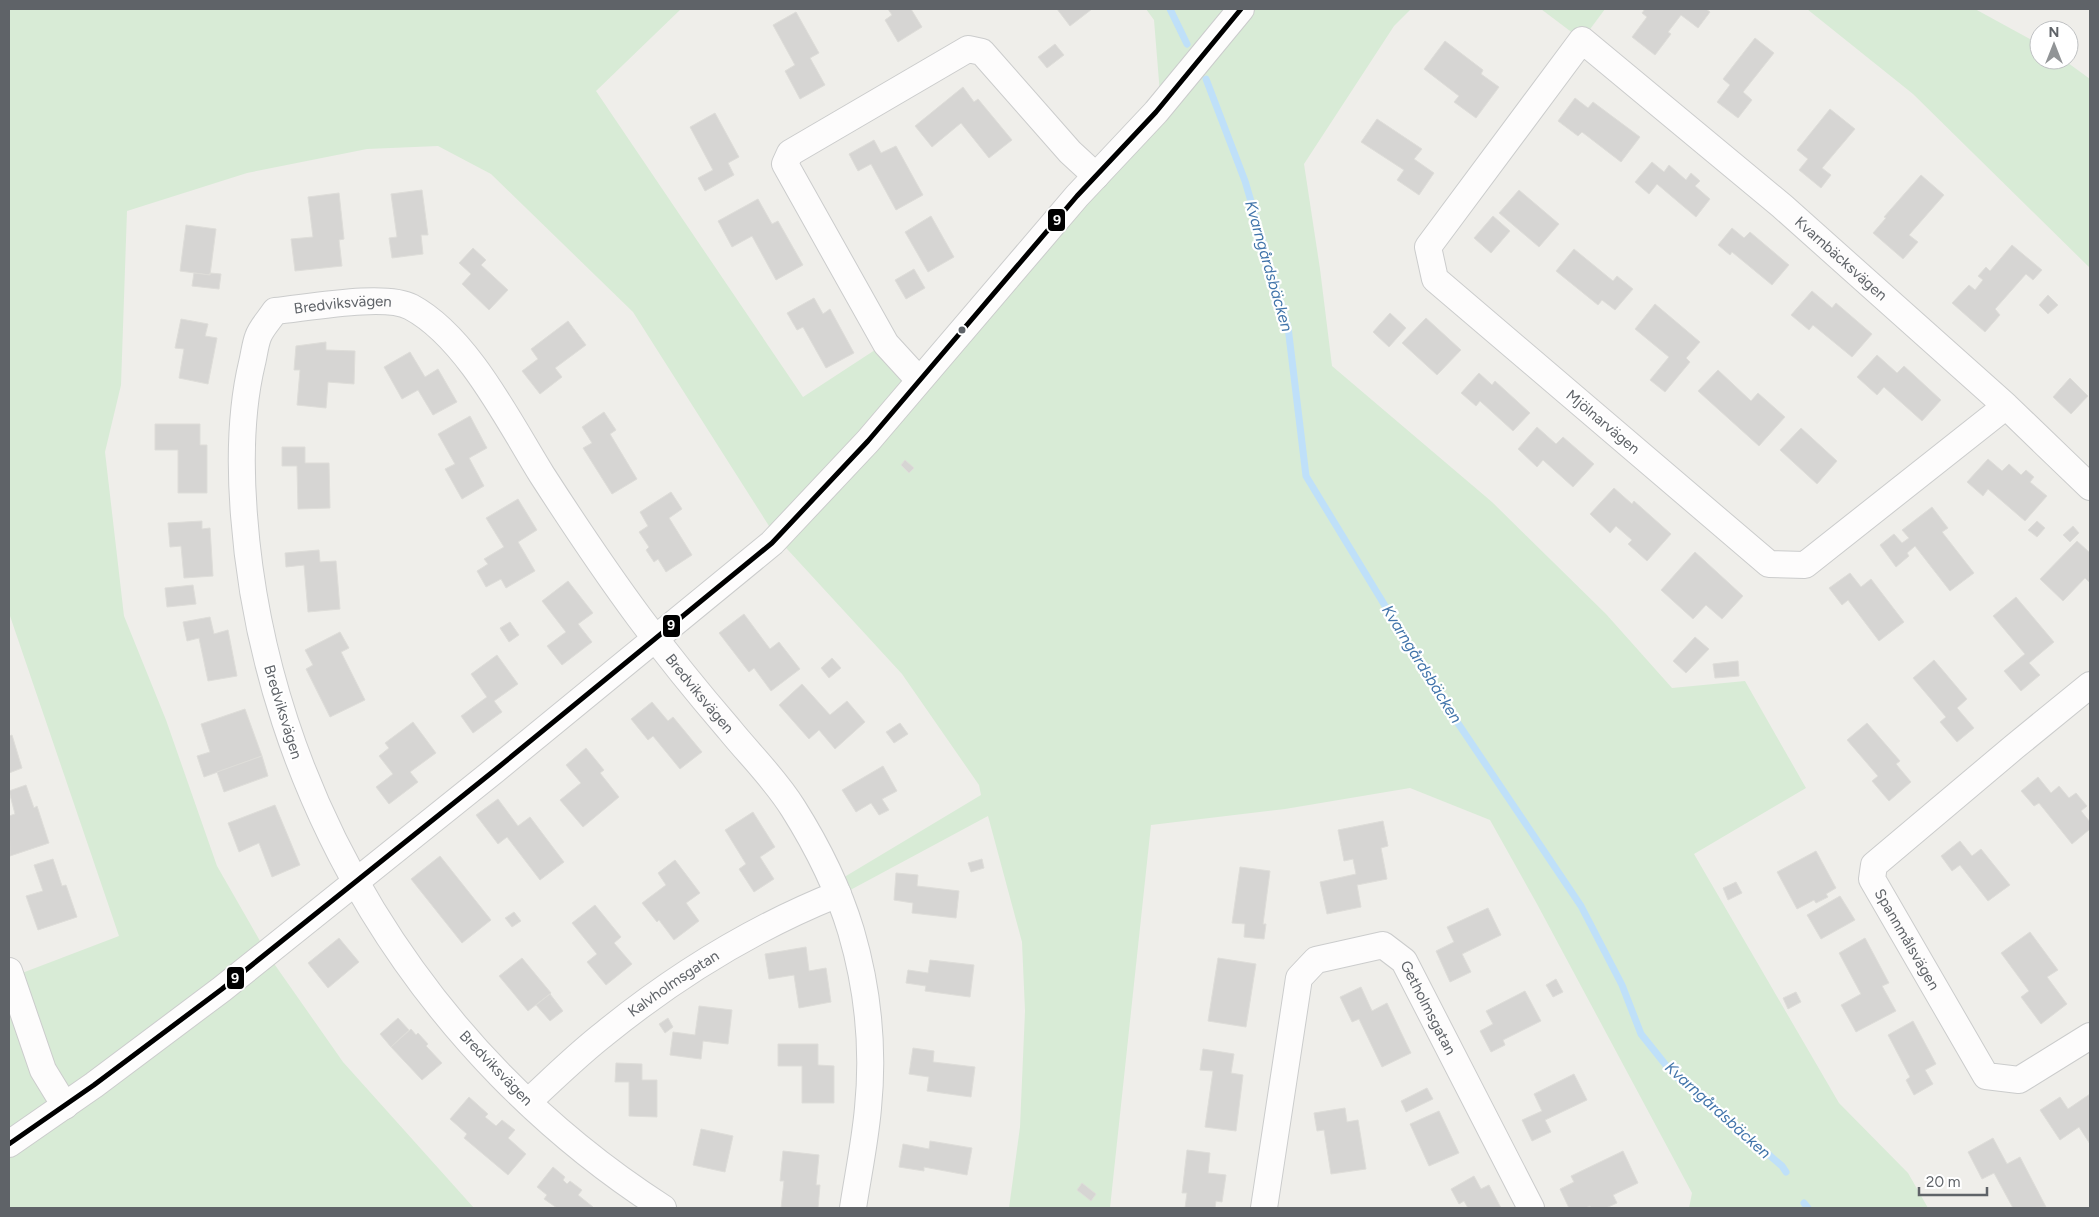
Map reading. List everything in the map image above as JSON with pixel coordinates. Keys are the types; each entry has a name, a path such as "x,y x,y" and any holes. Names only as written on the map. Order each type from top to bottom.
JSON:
{"street":[{"path":"9,1144 66,1106 222,989 772,542 868,441 1096,176 1156,112 1241,9"},
{"name":"Mjölnarvägen","path":"1582,40 1428,247 1435,279 1769,564 1805,565 2006,406"},
{"name":"Kvarnbäcksvägen","path":"1582,40 1782,206 2006,406 2090,488"},
{"path":"919,380 896,356 881,336 785,164 790,153 968,49 982,52 1070,152 1096,176"},
{"name":"Bredviksvägen","path":"663,1208 596,1162 559,1132 477,1052 422,983 382,925 356,882 317,806 287,729 263,644 246,543 241,477 243,411 258,336 275,311 370,301 397,302 412,308 434,325 461,352 497,400 564,510 655,639 790,803 822,859 838,894 860,966 867,1003 870,1040 868,1111 853,1208"},
{"name":"Spannmålsvägen","path":"2090,685 1874,865 1872,879 1986,1076 2019,1080 2090,1036"},
{"name":"Kalvholmsgatan","path":"528,1102 604,1034 680,978 746,938 808,906 838,894"},
{"name":"Getholmsgatan","path":"1264,1208 1299,978 1316,960 1383,945 1404,961 1531,1208"},
{"path":"9,971 43,1070 66,1106"}],"green space":[{"path":"9,9 681,9 596,91 803,397 878,348 917,382 1161,106 1154,20 1146,9 1411,9 1394,26 1304,164 1332,366 1492,502 1606,614 1672,688 1745,681 1806,788 1694,854 1839,1103 1908,1173 1928,1208 1689,1208 1692,1193 1490,820 1410,788 1285,809 1151,825 1110,1208 1009,1208 1020,1127 1025,1011 1022,942 988,816 841,895 836,882 981,795 979,785 902,674 776,537 633,312 491,174 438,146 367,149 247,173 127,211 121,385 105,452 124,616 166,720 217,866 268,955 343,1062 474,1208 9,1208 9,978 119,936 9,613"},
{"path":"1541,9 1605,9 1582,40"},
{"path":"1807,9 1975,9 2029,39 2029,70 2078,70 2090,79 2090,268 1913,94"}],"building":[{"path":"888,9 911,9 922,27 898,42 885,20 892,15"},
{"path":"1057,9 1092,9 1070,26"},
{"path":"1645,9 1706,9 1710,12 1698,28 1681,15 1668,32 1671,34 1655,55 1632,37 1647,17 1642,13"},
{"path":"796,12 819,53 810,58 825,85 800,99 785,71 795,65 773,25"},
{"path":"1755,38 1774,53 1743,92 1752,100 1738,118 1717,102 1730,85 1723,79"},
{"path":"1445,41 1483,70 1481,74 1499,87 1476,118 1454,102 1459,96 1424,69"},
{"path":"1055,44 1064,55 1047,68 1038,57"},
{"path":"963,87 974,102 978,99 1012,140 989,158 961,123 932,147 915,126"},
{"path":"1575,98 1588,108 1593,102 1640,137 1621,162 1582,132 1578,136 1558,121"},
{"path":"1830,109 1855,129 1822,168 1831,175 1821,188 1799,170 1808,159 1797,150"},
{"path":"715,113 739,157 728,163 734,175 705,191 698,178 713,170 690,127"},
{"path":"1377,119 1422,149 1414,159 1434,173 1419,195 1397,180 1404,170 1361,142"},
{"path":"874,140 881,153 896,146 923,195 896,210 871,164 858,171 849,154"},
{"path":"1652,162 1664,172 1669,165 1686,180 1691,173 1700,181 1695,186 1710,199 1696,217 1657,184 1649,194 1635,182"},
{"path":"1921,175 1944,195 1909,235 1918,242 1903,259 1873,233 1886,218 1884,217"},
{"path":"422,190 428,235 421,235 423,254 392,258 389,238 397,237 391,194"},
{"path":"1519,190 1559,224 1539,247 1499,213"},
{"path":"339,193 344,239 339,240 342,266 295,271 291,239 313,237 308,197"},
{"path":"758,199 772,224 778,221 803,265 776,280 752,236 732,247 718,221"},
{"path":"931,216 954,257 928,272 905,232"},
{"path":"1493,216 1510,231 1491,253 1474,238"},
{"path":"186,225 216,229 210,275 180,271"},
{"path":"1732,228 1744,238 1750,232 1789,265 1772,285 1732,252 1730,255 1718,245"},
{"path":"2012,245 2042,270 2033,280 2026,274 1995,309 2000,315 1985,332 1952,303 1969,285 1975,290 1983,280 1978,276 1986,267 1990,271"},
{"path":"473,248 486,260 481,265 508,290 489,310 462,284 471,274 459,263"},
{"path":"1574,249 1613,281 1617,276 1633,289 1615,310 1602,300 1598,305 1556,271"},
{"path":"914,269 925,288 906,299 895,280"},
{"path":"194,273 221,274 219,289 192,286"},
{"path":"1812,291 1832,308 1836,303 1872,334 1852,357 1813,325 1809,330 1791,315"},
{"path":"2048,295 2058,305 2048,314 2039,305"},
{"path":"814,298 823,314 830,309 854,353 826,368 803,327 797,330 787,313"},
{"path":"1655,304 1700,342 1686,358 1690,362 1665,392 1650,380 1669,357 1635,329"},
{"path":"1390,313 1406,328 1389,347 1373,332"},
{"path":"1426,318 1461,350 1437,375 1402,343"},
{"path":"181,319 208,324 205,336 217,338 208,384 179,378 184,349 175,348"},
{"path":"568,321 586,345 555,368 562,377 540,394 522,371 538,359 531,349"},
{"path":"326,342 326,350 355,351 354,384 328,382 326,408 297,405 300,370 294,370 296,346"},
{"path":"410,352 425,377 438,369 457,402 433,415 418,390 402,399 384,367"},
{"path":"1877,355 1897,373 1904,366 1941,400 1922,421 1884,387 1877,395 1857,377"},
{"path":"1718,370 1751,401 1758,393 1785,417 1759,446 1698,391"},
{"path":"1479,373 1492,385 1495,381 1530,413 1513,431 1480,401 1476,406 1461,393"},
{"path":"2070,378 2088,396 2071,414 2053,397"},
{"path":"604,412 616,430 610,434 637,479 612,494 583,448 592,443 582,427"},
{"path":"470,416 487,448 469,458 484,486 462,499 445,469 455,464 438,434"},
{"path":"155,424 200,424 200,445 207,445 207,493 178,493 178,450 155,450"},
{"path":"1537,427 1556,444 1563,437 1594,464 1573,487 1543,460 1537,467 1518,449"},
{"path":"1801,428 1837,461 1817,484 1780,450"},
{"path":"282,447 305,447 305,463 329,463 330,508 298,509 297,466 282,466"},
{"path":"1988,459 2002,471 2009,464 2021,475 2026,470 2034,477 2030,482 2047,496 2025,521 1988,489 1983,496 1967,482"},
{"path":"905,460 914,468 909,473 901,465"},
{"path":"1614,488 1632,504 1634,501 1671,534 1647,561 1628,544 1632,540 1616,526 1610,533 1590,514"},
{"path":"671,492 682,509 669,518 692,555 666,572 658,559 654,562 646,550 649,547 639,532 648,526 640,512"},
{"path":"518,499 537,530 518,542 535,571 506,588 501,579 486,587 477,571 488,564 484,559 504,547 486,518"},
{"path":"1932,507 1948,528 1942,532 1974,573 1950,591 1915,546 1907,553 1909,556 1896,567 1880,545 1894,534 1902,543 1909,538 1902,530"},
{"path":"202,521 202,529 210,528 213,576 184,578 181,546 170,547 168,523"},
{"path":"2037,521 2045,528 2037,537 2028,530"},
{"path":"2073,526 2079,533 2070,542 2063,535"},
{"path":"2077,541 2090,553 2090,583 2085,578 2063,601 2040,579"},
{"path":"319,550 320,562 336,561 340,609 308,612 304,565 286,567 285,553"},
{"path":"1695,552 1743,596 1722,619 1706,605 1693,619 1661,590"},
{"path":"1850,573 1861,587 1871,579 1904,622 1879,641 1848,600 1842,605 1829,588"},
{"path":"568,581 593,613 578,624 592,642 562,665 547,646 566,632 542,601"},
{"path":"193,585 196,604 167,607 165,588"},
{"path":"2016,597 2054,642 2029,663 2040,675 2021,691 2004,671 2025,654 1993,616"},
{"path":"744,614 770,649 779,642 800,669 771,691 754,668 749,672 719,633"},
{"path":"210,617 214,634 228,630 237,676 208,681 199,638 187,641 183,622"},
{"path":"510,622 519,635 509,642 500,628"},
{"path":"340,632 349,648 341,652 365,700 330,717 306,669 313,665 305,650"},
{"path":"1695,637 1709,649 1686,673 1673,661"},
{"path":"497,655 518,684 494,701 502,712 473,733 461,716 487,697 471,674"},
{"path":"832,658 841,668 829,678 821,668"},
{"path":"1934,660 1967,699 1957,708 1974,728 1957,742 1940,722 1946,717 1913,678"},
{"path":"1738,661 1739,676 1715,678 1713,664"},
{"path":"802,684 830,715 847,701 865,722 835,749 819,730 809,739 779,705"},
{"path":"652,702 668,721 673,717 702,752 680,769 653,736 648,740 631,719"},
{"path":"245,709 262,756 204,777 197,756 210,752 201,724"},
{"path":"413,722 436,753 410,772 418,782 389,804 376,787 393,774 379,756 389,748 385,743"},
{"path":"900,723 908,734 894,743 886,732"},
{"path":"1867,723 1900,761 1896,764 1911,782 1889,801 1872,781 1878,776 1847,740"},
{"path":"12,735 22,768 9,773 9,736"},
{"path":"586,748 604,770 600,773 619,797 583,827 560,800 581,783 566,765"},
{"path":"262,756 268,776 224,792 217,772"},
{"path":"883,766 897,791 882,799 889,810 879,815 871,803 856,812 842,790"},
{"path":"2038,777 2051,793 2059,786 2069,798 2076,793 2087,806 2081,811 2090,822 2090,829 2072,844 2039,803 2034,806 2021,791"},
{"path":"26,785 34,808 37,806 49,843 10,856 9,816 15,814 9,791"},
{"path":"498,799 518,826 530,817 564,862 540,880 507,837 498,844 476,815"},
{"path":"275,805 300,865 272,877 259,843 239,852 228,823"},
{"path":"753,812 775,847 760,857 774,879 754,892 739,869 746,864 725,830"},
{"path":"1383,821 1388,846 1381,848 1387,879 1357,885 1361,907 1327,914 1320,882 1356,874 1353,859 1344,861 1338,830"},
{"path":"1960,841 1972,856 1981,849 2010,885 1988,901 1960,865 1952,871 1941,856"},
{"path":"1816,851 1836,888 1826,894 1828,897 1816,903 1814,900 1797,909 1777,872"},
{"path":"440,856 491,920 462,943 411,879"},
{"path":"53,859 62,886 66,885 77,917 38,930 26,896 43,891 34,865"},
{"path":"982,859 984,868 971,872 968,863"},
{"path":"675,860 700,893 686,903 699,921 674,940 659,920 657,922 642,903 666,885 658,873"},
{"path":"1240,867 1270,871 1263,924 1266,924 1264,939 1244,937 1245,924 1232,923"},
{"path":"896,873 918,875 917,886 959,891 956,918 912,913 913,903 894,900"},
{"path":"1736,882 1742,893 1728,900 1723,888"},
{"path":"1840,896 1855,920 1821,939 1807,915"},
{"path":"595,905 621,937 614,943 632,964 606,985 587,962 597,954 572,923"},
{"path":"1488,908 1501,935 1462,954 1471,972 1450,982 1436,951 1454,942 1447,927"},
{"path":"514,912 521,921 512,927 505,918"},
{"path":"2030,932 2058,970 2047,977 2067,1004 2041,1024 2021,997 2029,991 2001,953"},
{"path":"339,938 359,962 328,988 308,963"},
{"path":"1865,938 1889,983 1882,986 1896,1011 1856,1032 1841,1005 1861,994 1839,953"},
{"path":"806,947 809,971 826,968 831,1002 799,1008 794,975 769,979 765,954"},
{"path":"522,958 551,993 528,1011 499,976"},
{"path":"1218,958 1256,964 1246,1027 1208,1021"},
{"path":"930,960 974,965 970,997 925,991 926,986 906,983 908,970 928,973"},
{"path":"1556,979 1563,992 1553,997 1546,985"},
{"path":"1361,987 1372,1011 1387,1003 1411,1053 1382,1067 1359,1019 1352,1022 1340,997"},
{"path":"1525,991 1541,1021 1503,1040 1505,1045 1491,1052 1480,1031 1493,1024 1486,1011"},
{"path":"1796,992 1801,1002 1788,1009 1783,998"},
{"path":"550,994 563,1011 550,1021 536,1005"},
{"path":"699,1006 732,1010 728,1044 703,1041 701,1059 670,1055 673,1032 695,1035"},
{"path":"398,1018 409,1030 391,1047 380,1034"},
{"path":"668,1018 673,1027 665,1033 659,1024"},
{"path":"1913,1021 1936,1064 1925,1070 1933,1084 1914,1095 1906,1080 1910,1077 1888,1035"},
{"path":"411,1029 416,1035 418,1033 428,1044 426,1046 442,1063 422,1080 391,1047"},
{"path":"778,1044 818,1044 818,1065 834,1066 834,1103 802,1103 802,1066 778,1066"},
{"path":"913,1048 934,1051 933,1062 975,1067 971,1097 927,1091 929,1077 909,1074"},
{"path":"1203,1049 1234,1054 1231,1073 1243,1075 1236,1131 1205,1127 1213,1071 1200,1070"},
{"path":"616,1063 642,1064 642,1080 657,1080 657,1117 629,1116 629,1082 615,1082"},
{"path":"1574,1074 1587,1100 1545,1120 1551,1132 1532,1141 1522,1120 1542,1111 1534,1094"},
{"path":"1427,1088 1433,1099 1406,1112 1401,1101"},
{"path":"2090,1094 2090,1144 2079,1127 2060,1140 2040,1110 2060,1097 2068,1109"},
{"path":"469,1097 488,1114 485,1117 496,1126 502,1120 515,1130 508,1138 526,1154 508,1175 464,1138 467,1134 450,1119"},
{"path":"1345,1108 1347,1122 1358,1120 1366,1169 1331,1174 1324,1130 1317,1131 1314,1113"},
{"path":"1439,1111 1459,1153 1429,1166 1410,1124"},
{"path":"701,1129 733,1136 725,1172 693,1165"},
{"path":"1993,1138 2007,1164 2020,1157 2046,1207 2013,1208 1994,1173 1982,1179 1968,1152"},
{"path":"930,1141 972,1148 967,1175 924,1167 924,1171 899,1167 903,1144 929,1149"},
{"path":"1187,1150 1210,1153 1208,1173 1226,1175 1222,1202 1216,1201 1215,1208 1185,1208 1187,1193 1182,1193"},
{"path":"783,1151 819,1155 816,1185 820,1185 818,1208 781,1208 784,1181 780,1181"},
{"path":"1623,1151 1638,1183 1613,1195 1617,1203 1606,1208 1591,1208 1590,1206 1585,1208 1569,1208 1560,1189 1574,1182 1571,1176"},
{"path":"553,1167 565,1177 563,1180 567,1184 570,1181 582,1190 578,1195 592,1208 557,1208 544,1199 547,1195 537,1187"},
{"path":"1474,1176 1481,1189 1489,1185 1501,1208 1468,1208 1464,1201 1459,1204 1451,1189"},
{"path":"1082,1183 1096,1194 1091,1201 1077,1190"}],"waterway":[{"name":"Kvarngårdsbäcken","path":"1170,9 1187,44"},
{"name":"Kvarngårdsbäcken","path":"1206,79 1245,181 1288,327 1306,476 1443,701 1581,906 1622,985 1641,1034 1673,1074 1782,1166 1786,1172"},
{"path":"1804,1203 1808,1208"}],"transit line":[{"name":"9","path":"9,1144 94,1085 222,989 495,770 772,543 868,441 1077,196 1156,112 1241,9"}]}
